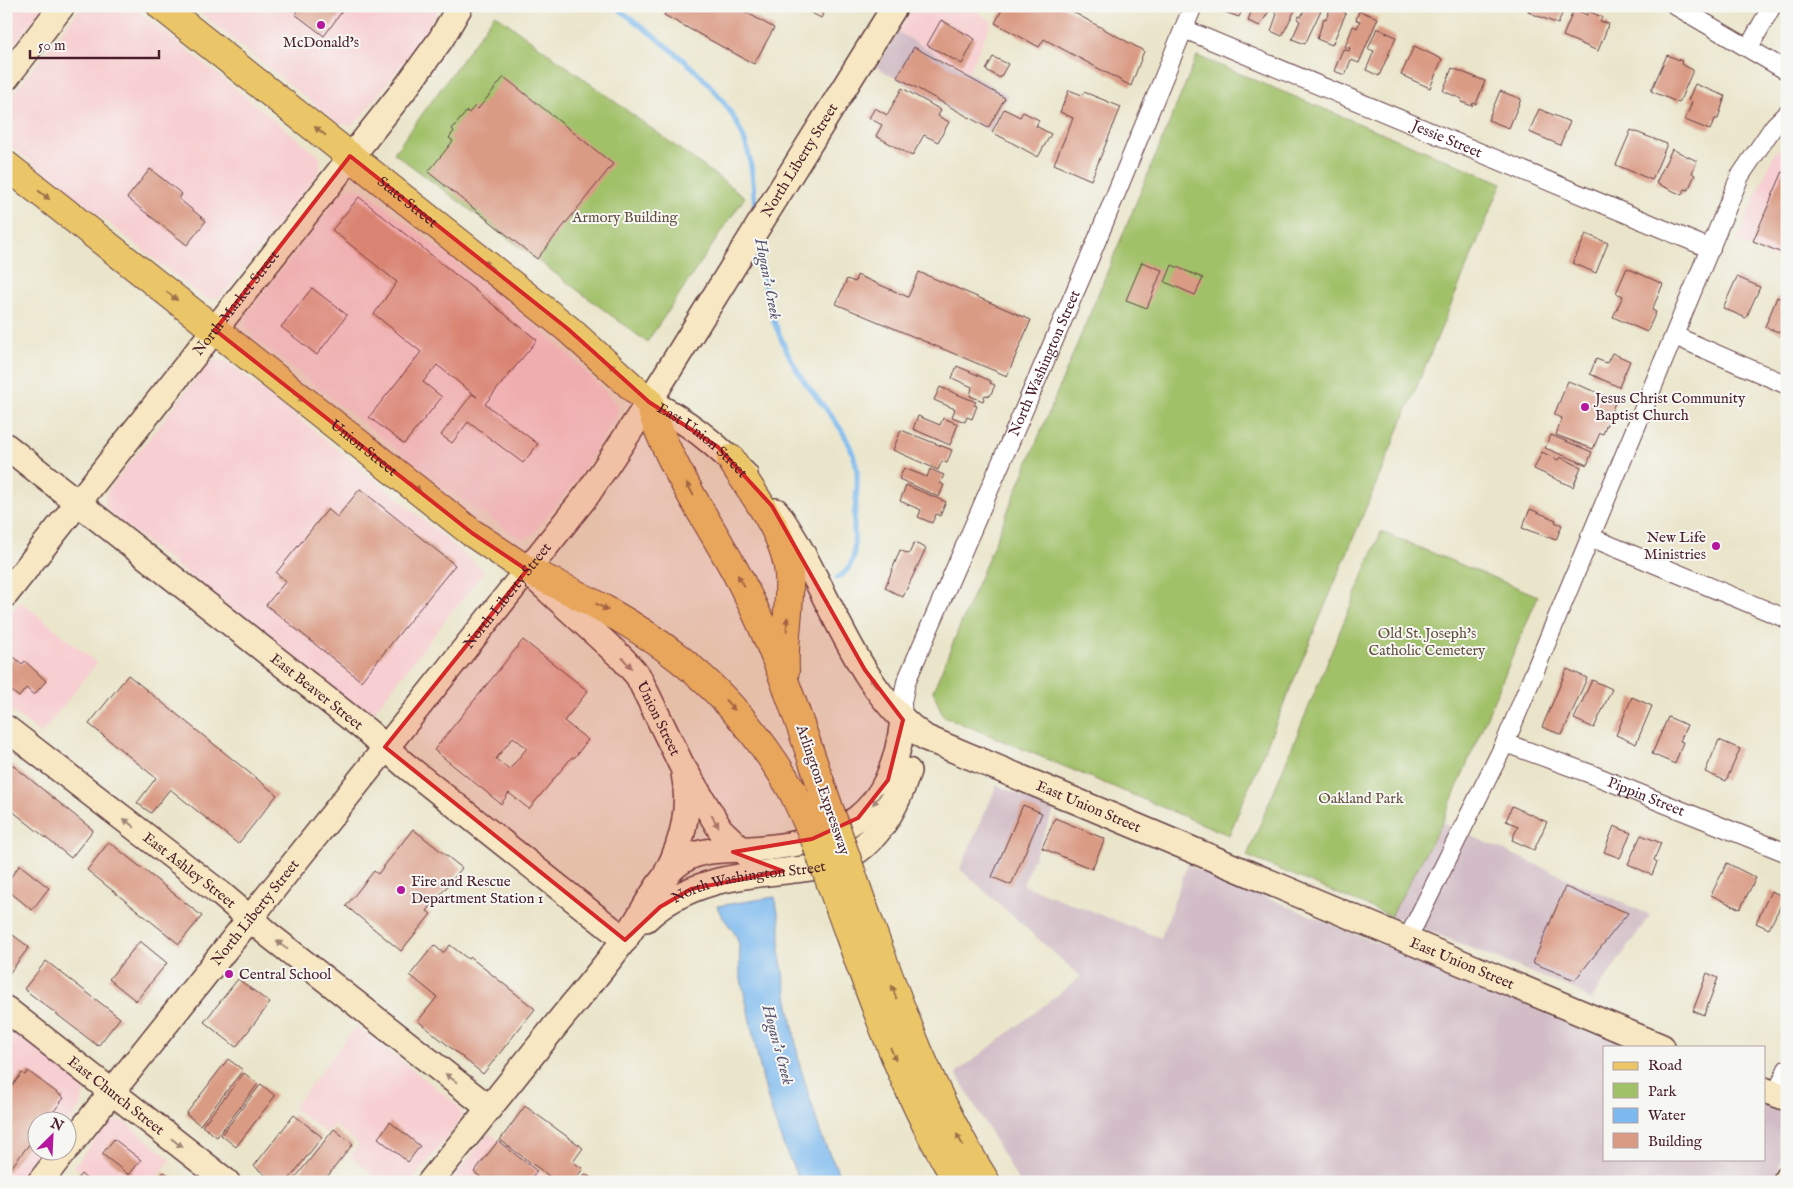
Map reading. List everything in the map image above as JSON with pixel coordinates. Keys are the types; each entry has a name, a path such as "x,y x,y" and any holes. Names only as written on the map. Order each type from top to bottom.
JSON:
{"main road":[{"name":"State Street","path":"161,6 568,329 649,402"},
{"name":"Union Street","path":"6,165 472,533 527,570"},
{"name":"Arlington Expressway","path":"649,402 667,448 751,601 788,690 820,782 851,906 894,1058 920,1116 958,1182"},
{"path":"731,460 772,524 787,562 789,585 785,664 788,690"},
{"name":"Arlington Expressway","path":"527,570 617,615 676,654 743,719 771,757 793,792 814,837 851,906 944,1110 986,1182"}],"street":[{"path":"6,78 62,6"},
{"name":"North Market Street","path":"6,594 407,86 440,39 460,6"},
{"name":"North Liberty Street","path":"78,1134 587,495 649,402 894,6"},
{"name":"North Washington Street","path":"430,1182 625,940 663,880 676,865 685,859 708,852 760,848 812,839 839,829 858,818 874,803 888,780 898,752 903,720 903,696 909,675 1090,257 1194,6"},
{"path":"1676,6 1749,47 1787,71"},
{"path":"1749,47 1772,6"},
{"name":"Jessie Street","path":"1184,28 1711,249"},
{"path":"1407,940 1505,744 1740,176 1774,126 1787,113"},
{"path":"1675,336 1787,385"},
{"name":"East Union Street","path":"649,402 693,427 731,460 779,516 865,670 885,700 903,720 926,738 1660,1046"},
{"name":"East Beaver Street","path":"6,446 625,940"},
{"path":"1590,537 1787,619"},
{"name":"Union Street","path":"527,570 633,670 645,689 681,764 720,828 739,849 762,864 783,871"},
{"name":"North Washington Street","path":"625,940 660,907 691,889 717,881 837,862 866,844 884,826 894,807 910,765 910,743 903,720"},
{"name":"East Ashley Street","path":"6,728 221,894 489,1108"},
{"name":"Pippin Street","path":"1505,744 1592,774 1787,853"},
{"name":"Union Street","path":"663,880 680,845 685,823 686,790 681,764"},
{"name":"East Church Street","path":"6,1009 227,1182"},
{"path":"1776,1094 1787,1069"},
{"path":"40,1182 57,1160"},
{"path":"1785,1182 1787,1178"}],"highlighted area":[{"path":"350,156 568,329 649,402 718,447 772,506 865,670 903,720 888,780 858,818 812,839 733,852 783,871 691,889 660,907 625,940 385,747 527,570 472,533 215,330"}],"shaded area":[{"path":"6,6 44,6 6,55"},
{"path":"82,6 132,6 320,157 320,171 222,296 212,299 201,296 6,142 6,103"},
{"path":"191,6 441,6 423,37 360,118 351,126 337,122"},
{"path":"913,6 966,6 992,21 969,72 898,32"},
{"path":"898,32 1008,95 990,131 876,67"},
{"path":"1787,140 1787,263 1736,241 1774,154"},
{"path":"355,187 371,195 537,327 568,354 617,404 616,418 578,478 532,535 525,538 518,537 453,493 253,337 246,327 247,314 345,190"},
{"path":"215,360 229,363 388,490 484,571 369,718 111,514 105,506 105,497 109,489 207,365"},
{"path":"20,601 97,663 41,734 6,707 6,619"},
{"path":"997,785 1054,810 1023,885 1161,938 1187,865 1628,1046 1603,1046 1603,1160 1766,1160 1766,1104 1787,1112 1787,1147 1773,1182 1019,1182 956,1073 1081,977 960,869"},
{"path":"1442,823 1650,915 1590,1001 1578,991 1391,916"},
{"path":"6,1021 85,1082 85,1091 78,1112 28,1110 28,1160 39,1160 21,1182 6,1182"},
{"path":"356,1026 454,1102 462,1114 461,1120 411,1182 381,1182 351,1156 359,1144 334,1125 327,1134 293,1108"},
{"path":"117,1120 125,1122 171,1160 153,1182 94,1182 74,1166 108,1124"},
{"path":"489,1133 554,1182 450,1182"}],"green space":[{"name":"Armory Building","path":"495,14 745,197 647,342 394,153"},
{"path":"1197,56 1502,183 1229,835 943,716 933,691"},
{"path":"1381,532 1538,596 1442,823 1391,916 1247,856"}],"water":[{"path":"775,897 780,923 780,956 800,1066 822,1138 843,1182 801,1182 789,1158 779,1134 764,1083 740,974 738,941 717,906"}],"building":[{"name":"McDonald's","path":"300,6 346,6 324,36 295,14"},
{"path":"669,6 735,6 774,28 754,64 664,15"},
{"path":"799,6 827,6 821,18"},
{"path":"1004,6 1062,6 1144,51 1131,86 1044,39 1039,47 995,23"},
{"path":"1228,6 1244,6 1239,17 1225,12"},
{"path":"1253,6 1272,6 1260,26 1248,21"},
{"path":"1280,6 1297,6 1282,36 1271,31 1277,14 1274,13"},
{"path":"1306,6 1323,6 1305,44 1292,39 1300,21 1297,19 1299,16 1301,17"},
{"path":"1531,6 1565,6 1558,24 1528,12"},
{"path":"1331,7 1346,13 1332,45 1317,39 1324,18 1326,19"},
{"path":"1574,9 1587,15 1588,11 1602,17 1600,21 1609,24 1598,51 1563,36"},
{"path":"1359,11 1378,18 1359,63 1351,60 1345,75 1334,71 1343,49 1349,51 1350,48 1345,47 1353,26 1357,28 1360,21 1356,20"},
{"path":"941,20 975,39 962,64 927,45"},
{"path":"1377,28 1396,37 1379,76 1366,70 1374,51 1368,49"},
{"path":"1414,46 1442,59 1430,88 1401,75"},
{"path":"914,47 1005,98 988,128 897,77"},
{"path":"1667,55 1682,61 1681,64 1693,70 1679,103 1651,91"},
{"path":"993,57 1008,64 1000,78 986,70"},
{"path":"1452,68 1485,81 1476,104 1473,103 1472,106 1461,102 1462,99 1443,91"},
{"path":"504,77 613,164 537,259 428,172 453,141 449,138 454,131 452,129 467,111 469,113 475,106 478,109"},
{"path":"1695,84 1725,96 1718,119 1715,119 1710,130 1685,120 1692,102 1688,100"},
{"path":"902,88 941,110 938,116 949,122 938,142 924,135 912,156 876,136 882,125 869,118 875,108 887,115"},
{"path":"1069,90 1082,95 1084,92 1121,107 1091,180 1054,164 1073,118 1060,112"},
{"path":"1500,91 1521,99 1509,128 1488,120"},
{"path":"1004,109 1020,117 1023,112 1039,120 1036,126 1051,134 1038,157 992,132"},
{"path":"1539,109 1570,122 1560,145 1529,132"},
{"path":"1631,130 1667,144 1652,180 1616,165"},
{"path":"1672,149 1697,161 1692,173 1695,175 1688,190 1685,189 1682,195 1656,183"},
{"path":"150,169 182,194 179,199 206,221 187,245 127,198"},
{"path":"1783,171 1787,173 1787,255 1753,241"},
{"path":"359,197 537,340 485,404 538,444 523,463 468,422 452,443 441,435 472,394 477,397 437,365 423,382 442,397 404,444 369,417 421,352 374,314 397,282 332,230"},
{"path":"1586,234 1608,243 1596,273 1573,263"},
{"path":"1142,262 1162,270 1147,308 1126,300"},
{"path":"1172,265 1203,278 1195,295 1165,282"},
{"path":"1627,268 1663,284 1652,310 1656,312 1647,332 1613,317 1623,296 1616,293"},
{"path":"919,272 1031,320 1007,376 836,304 847,279 855,282 857,275 908,297"},
{"path":"1737,277 1760,287 1746,318 1723,308"},
{"path":"312,288 347,315 317,355 281,327"},
{"path":"1777,297 1787,301 1787,335 1765,327"},
{"path":"1612,353 1630,361 1619,387 1590,374 1596,359 1607,363"},
{"path":"957,366 991,381 990,383 995,385 990,396 985,395 983,401 970,396 972,387 952,378"},
{"name":"Jesus Christ Community Baptist Church","path":"1568,381 1616,400 1603,434 1600,433 1593,449 1556,435 1562,418 1554,415"},
{"path":"940,387 976,402 974,405 977,406 972,419 967,417 965,422 952,417 955,409 934,400"},
{"path":"918,416 940,425 943,418 958,424 950,445 913,429"},
{"path":"901,430 952,450 947,463 942,461 938,470 893,450"},
{"path":"1551,435 1592,452 1587,465 1545,448"},
{"path":"1542,452 1558,460 1560,457 1581,467 1573,487 1534,469"},
{"path":"904,468 927,477 930,469 944,475 940,483 944,485 939,497 899,479"},
{"path":"906,485 946,502 940,516 936,514 932,523 918,517 921,510 900,501"},
{"path":"360,489 455,565 361,681 266,605 286,581 276,573 328,509 337,517"},
{"path":"1530,509 1556,520 1555,522 1562,525 1556,540 1522,528"},
{"path":"914,543 926,548 903,597 885,588 900,550 909,554"},
{"path":"523,640 588,691 564,721 588,740 529,809 509,793 501,804 434,750","holes":["513,737 527,748 509,770 496,759"]},
{"path":"14,657 22,664 25,661 46,681 34,695 26,688 19,697 6,687 6,667"},
{"path":"1567,669 1587,678 1562,735 1542,727"},
{"path":"128,675 277,795 238,844 170,789 151,813 137,803 156,778 89,724"},
{"path":"1592,680 1612,689 1594,728 1574,719"},
{"path":"1632,697 1652,706 1636,744 1616,735"},
{"path":"1668,717 1687,725 1680,741 1683,742 1675,764 1652,754"},
{"path":"1719,740 1740,749 1726,781 1705,772"},
{"path":"10,763 93,830 71,858 6,806 6,767"},
{"path":"1023,805 1042,813 1011,885 992,877"},
{"path":"1512,806 1547,822 1534,850 1512,840 1518,826 1506,821"},
{"path":"1055,818 1105,839 1092,869 1042,848"},
{"path":"1614,826 1631,833 1620,858 1604,852"},
{"name":"Fire and Rescue Department Station 1","path":"413,829 462,868 427,911 431,914 401,951 346,906 374,871 378,874"},
{"path":"1641,835 1661,843 1654,860 1657,862 1652,875 1628,864"},
{"path":"109,842 202,916 179,944 87,870"},
{"path":"1727,863 1756,878 1740,909 1711,895"},
{"path":"20,865 49,888 32,910 6,889 6,883"},
{"path":"1565,887 1628,913 1575,980 1533,963"},
{"path":"1771,891 1785,897 1769,929 1756,923"},
{"path":"6,930 29,947 8,975 6,974"},
{"path":"140,941 167,963 136,1001 109,979"},
{"path":"434,945 443,953 450,945 468,959 470,957 535,1009 483,1074 418,1021 437,997 410,975"},
{"path":"46,961 120,1018 98,1046 24,989"},
{"path":"1707,973 1718,978 1704,1015 1693,1011"},
{"path":"238,979 270,1003 236,1047 204,1022"},
{"path":"228,1059 243,1070 200,1125 186,1114"},
{"path":"28,1071 64,1098 55,1110 28,1110 28,1146 6,1174 6,1094 22,1073 25,1075"},
{"path":"244,1073 258,1084 217,1137 202,1126"},
{"path":"261,1084 275,1096 236,1147 221,1135"},
{"path":"525,1106 583,1148 573,1162 583,1169 573,1182 557,1182 500,1140"},
{"path":"294,1115 322,1137 287,1182 274,1182 254,1166"},
{"path":"390,1122 420,1146 408,1162 378,1138"},
{"path":"334,1129 353,1144 323,1182 292,1182"},
{"path":"114,1139 141,1160 129,1175 102,1154"},
{"path":"498,1141 537,1171 528,1182 487,1182 474,1172"},
{"path":"164,1172 177,1182 157,1182"},
{"path":"81,1174 90,1182 75,1182"},
{"path":"585,1174 596,1182 579,1182"}],"waterway":[{"name":"Hogan's Creek","path":"615,6 688,64 721,98 734,118 747,148 751,166 756,214"},
{"name":"Hogan's Creek","path":"759,243 766,294 775,324 793,364 848,442 856,465 854,555 849,567 837,578"}],"place":[{"name":"McDonald's","path":"321,25"},
{"name":"Jesus Christ Community Baptist Church","path":"1585,407"},
{"name":"New Life Ministries","path":"1716,546"},
{"name":"Fire and Rescue Department Station 1","path":"401,890"},
{"name":"Central School","path":"229,974"}],"park label":[{"name":"Old St. Joseph's Catholic Cemetery","path":"1427,642"},
{"name":"Oakland Park","path":"1361,798"}]}
